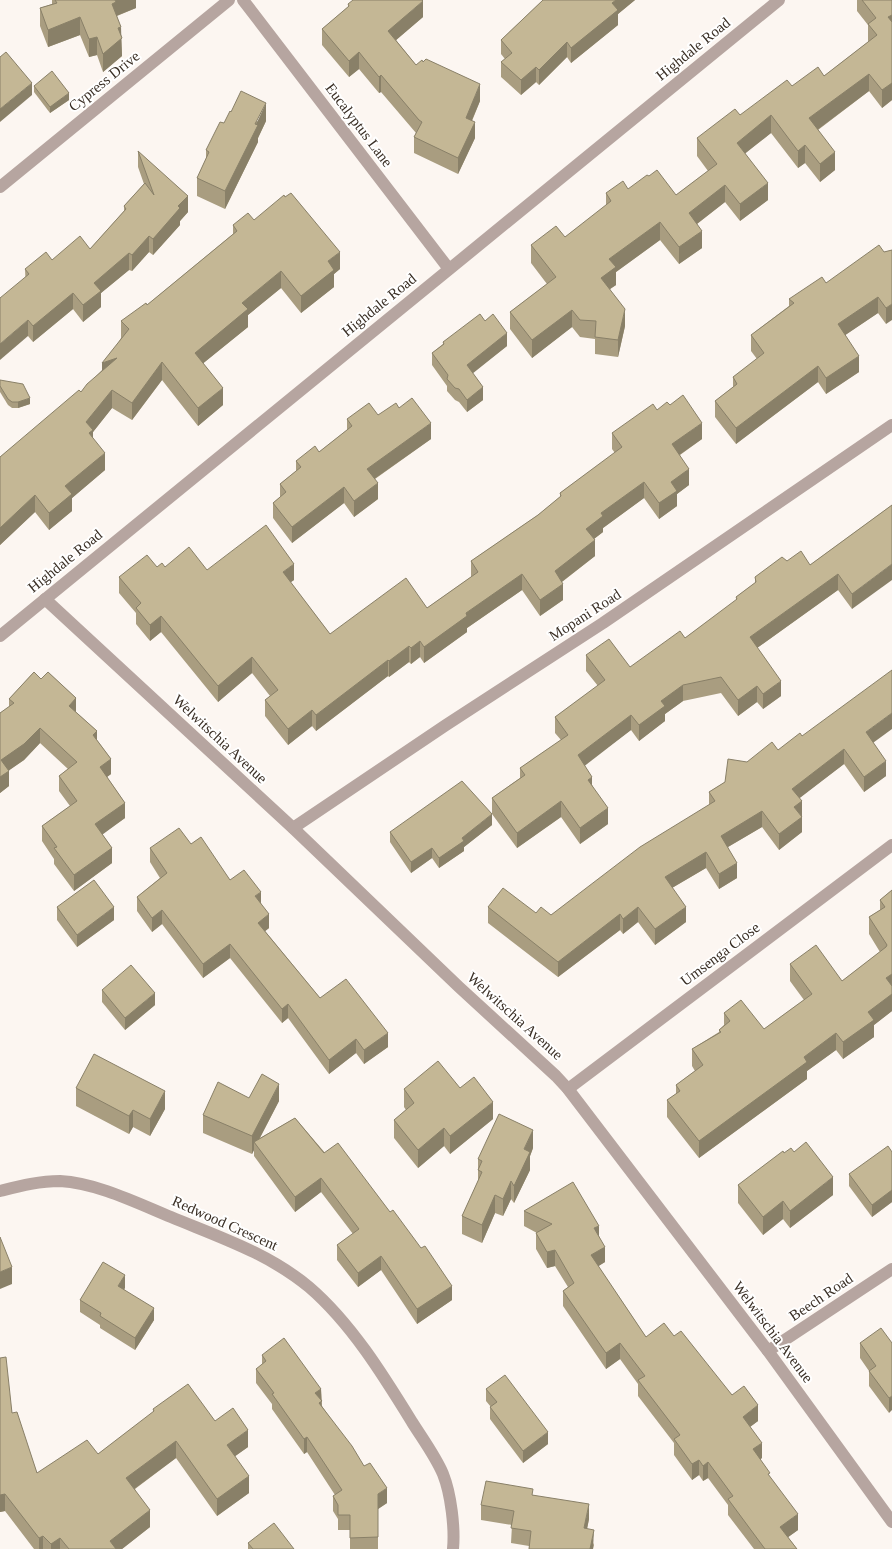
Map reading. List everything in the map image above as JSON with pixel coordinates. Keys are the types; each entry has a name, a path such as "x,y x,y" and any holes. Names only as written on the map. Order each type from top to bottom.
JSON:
{"street":[{"name":"Cypress Drive","path":"0,187 229,0"},
{"name":"Eucalyptus Lane","path":"243,0 450,269"},
{"name":"Highdale Road","path":"0,636 779,0"},
{"name":"Mopani Road","path":"293,828 611,618 892,425"},
{"name":"Welwitschia Avenue","path":"44,599 293,828 568,1089 768,1351 892,1522"},
{"name":"Umsenga Close","path":"568,1089 892,845"},
{"name":"Redwood Crescent","path":"0,1192 30,1183 60,1181 94,1187 221,1236 274,1262 309,1288 341,1320 383,1374 443,1474 449,1500 454,1541 453,1549"},
{"name":"Beech Road","path":"768,1351 892,1269"}],"building":[{"path":"55,0 115,0 116,2 112,4 121,27 118,28 122,38 103,54 97,37 89,39 80,17 48,30 40,8 57,3"},
{"path":"353,0 422,0 388,31 416,65 426,59 480,84 466,118 475,122 458,158 414,137 422,122 381,75 379,77 359,52 349,61 322,29 349,6 348,4"},
{"path":"543,0 616,0 612,3 618,10 571,48 567,42 539,70 536,67 521,80 501,62 512,53 501,40"},
{"path":"862,0 892,0 892,15 888,17 892,22 892,83 882,90 869,74 809,118 835,152 820,164 805,145 798,151 771,115 737,143 768,183 740,204 725,185 689,213 702,231 679,247 660,222 609,259 616,267 601,278 625,309 618,340 595,337 596,321 580,320 572,310 532,340 510,312 556,277 531,245 556,226 565,237 611,201 606,193 623,181 628,189 657,170 676,195 717,164 697,138 735,109 740,115 787,80 792,86 818,67 824,76 877,35 868,24 876,18"},
{"path":"6,52 32,83 0,109 0,57"},
{"path":"52,71 69,93 50,107 34,86"},
{"path":"241,91 266,103 255,124 258,125 225,191 197,178 209,152 206,150 220,122 224,123"},
{"path":"138,151 188,196 178,206 180,208 153,239 149,236 132,255 129,253 94,283 101,291 83,305 73,293 33,326 28,320 0,344 0,298 29,274 25,269 46,252 52,260 80,236 90,249 126,209 124,206 145,183 154,195"},
{"path":"291,193 340,252 328,261 334,270 301,296 281,271 242,303 248,309 195,353 223,388 198,408 162,362 132,403 112,390 86,422 93,430 89,433 105,453 65,486 72,494 49,513 35,495 0,528 0,457 79,390 81,392 87,384 117,358 102,363 129,329 121,321 146,303 147,305 237,231 233,225 248,213 254,220 284,195 285,197"},
{"path":"879,245 884,252 892,250 892,304 886,308 878,297 838,324 859,356 826,378 818,366 736,428 715,401 737,384 733,377 764,353 751,335 794,303 789,299 822,277 826,283"},
{"path":"480,314 485,321 493,314 507,333 467,365 483,387 467,400 459,389 455,388 447,379 448,375 432,353 444,344 443,342"},
{"path":"0,380 23,384 30,398 12,402 0,386"},
{"path":"683,395 702,423 672,444 689,469 671,482 677,491 659,503 644,482 601,513 603,516 586,529 595,540 555,571 563,584 540,600 522,574 466,613 467,616 424,647 420,641 411,648 409,646 316,715 312,710 288,729 265,700 278,690 252,657 218,686 161,616 150,625 136,608 141,603 119,577 147,555 157,567 162,563 165,567 189,547 207,570 266,525 294,564 283,572 330,634 406,578 427,608 478,572 471,561 538,515 561,496 560,493 622,447 612,433 653,404 657,410 667,402 670,405"},
{"path":"412,398 431,423 367,469 378,483 354,501 344,487 292,527 273,503 286,492 280,484 301,467 296,461 315,446 319,452 352,426 347,419 369,403 378,415 396,403 399,408"},
{"path":"892,505 892,564 852,594 838,574 750,637 781,681 763,694 757,686 738,700 721,677 683,685 661,701 665,706 639,725 631,715 578,755 592,777 588,780 608,808 580,828 561,801 517,833 492,798 525,775 520,768 568,735 555,717 605,680 586,655 609,639 630,667 680,631 685,638 737,599 736,597 756,582 755,577 782,557 787,561 801,551 810,565"},
{"path":"892,670 892,713 866,732 886,761 864,777 844,749 792,789 802,801 794,807 802,817 779,834 762,811 721,836 737,863 719,874 706,852 665,877 686,907 655,929 638,907 623,919 620,914 558,962 488,907 503,888 536,913 541,907 551,915 640,847 715,801 709,792 725,782 728,759 747,762 772,742 778,750 800,733 802,736"},
{"path":"34,672 41,679 48,672 76,698 69,706 97,731 93,735 111,759 100,767 125,803 95,824 112,848 74,875 54,848 57,847 42,826 77,801 59,776 77,762 40,728 24,744 1,760 9,771 0,777 0,713 14,703 9,699"},
{"path":"462,781 492,814 462,838 464,841 439,858 432,848 411,862 390,832"},
{"path":"179,828 191,844 201,837 230,880 244,870 261,892 255,896 269,914 258,923 320,998 346,979 388,1033 364,1050 356,1039 329,1060 288,1004 282,1009 230,944 203,964 162,910 152,918 137,897 167,873 150,848"},
{"path":"94,880 114,907 77,935 57,907"},
{"path":"892,890 892,974 886,978 892,986 892,994 868,1012 874,1020 843,1042 836,1033 804,1057 807,1062 699,1141 667,1100 680,1091 676,1085 703,1065 692,1049 721,1032 719,1030 730,1021 724,1013 741,1000 764,1029 812,994 790,964 816,945 842,981 886,947 887,945 869,917 885,907 880,900"},
{"path":"131,965 155,993 125,1018 102,990"},
{"path":"94,1054 165,1091 150,1119 133,1110 129,1116 76,1088"},
{"path":"438,1061 460,1088 474,1077 493,1102 450,1136 444,1128 418,1150 394,1120 414,1103 404,1089"},
{"path":"262,1074 279,1084 252,1136 203,1115 218,1082 249,1098"},
{"path":"499,1114 533,1130 524,1149 530,1152 514,1186 511,1181 503,1199 495,1195 482,1225 462,1216 482,1172 478,1170 482,1161 478,1159"},
{"path":"295,1118 324,1153 338,1143 390,1212 393,1210 421,1248 425,1246 452,1286 417,1309 381,1256 358,1273 337,1245 359,1229 321,1178 295,1197 254,1142"},
{"path":"806,1142 833,1177 790,1211 783,1201 763,1217 738,1185 783,1151 784,1153 791,1148 794,1152"},
{"path":"888,1146 892,1152 892,1190 872,1205 849,1174"},
{"path":"573,1182 599,1226 594,1228 605,1247 591,1255 646,1337 664,1323 674,1336 681,1331 732,1395 744,1386 758,1405 743,1417 762,1443 753,1449 770,1473 768,1474 798,1514 780,1527 797,1549 765,1549 728,1499 733,1496 708,1462 703,1466 699,1460 692,1464 674,1439 680,1435 638,1380 645,1376 620,1343 606,1353 563,1291 574,1283 555,1250 547,1252 536,1233 552,1224 524,1211"},
{"path":"0,1237 12,1267 0,1272"},
{"path":"103,1262 125,1275 118,1286 154,1308 135,1338 100,1316 101,1313 80,1300"},
{"path":"881,1328 892,1343 892,1396 889,1398 869,1371 876,1366 860,1343"},
{"path":"284,1338 321,1389 315,1393 322,1401 319,1403 352,1446 364,1466 370,1463 387,1488 378,1494 378,1537 350,1538 350,1515 338,1515 338,1505 333,1496 342,1490 307,1437 304,1439 256,1369 266,1361 262,1355"},
{"path":"6,1357 12,1413 17,1412 37,1473 87,1440 98,1454 154,1411 153,1409 188,1384 215,1421 233,1408 248,1430 227,1445 249,1476 217,1499 176,1441 126,1478 150,1510 110,1541 116,1549 69,1549 60,1538 51,1544 43,1536 39,1538 5,1494 0,1495 0,1358"},
{"path":"505,1375 548,1432 523,1451 490,1407 497,1402 486,1389"},
{"path":"486,1481 533,1489 532,1495 589,1504 584,1528 594,1530 590,1549 529,1549 531,1531 511,1528 514,1511 481,1505"},
{"path":"274,1523 294,1549 253,1549 248,1543"}]}
